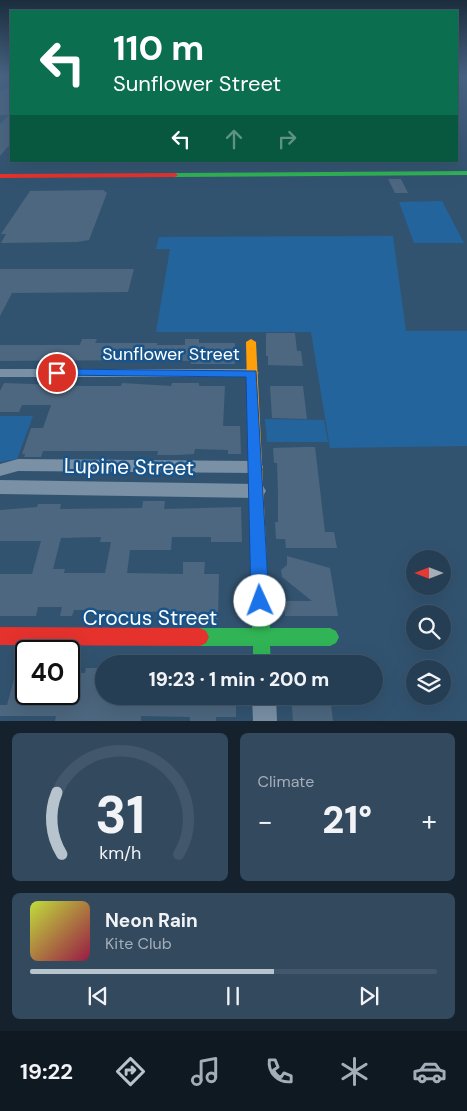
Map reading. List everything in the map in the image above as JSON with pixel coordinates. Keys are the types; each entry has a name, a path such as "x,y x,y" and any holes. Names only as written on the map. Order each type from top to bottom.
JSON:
{"main road":[{"path":"0,188 4,176 19,162"},
{"path":"4,176 467,173"},
{"path":"251,342 262,655"},
{"name":"Crocus Street","path":"0,636 330,637"}],"street":[{"name":"Sunflower Street","path":"0,373 252,373"},
{"name":"Lupine Street","path":"0,470 18,466 255,467"},
{"name":"Lupine Street","path":"0,487 257,491"},
{"path":"264,705 265,721"}],"shaded area":[{"path":"442,201 464,243 414,243 399,202"},
{"path":"393,236 406,331 467,331 467,446 330,448 311,332 156,332 170,249 156,249 159,237"},
{"path":"0,416 33,416 17,459 0,462"},
{"path":"265,419 324,420 328,442 267,442"}],"building":[{"path":"0,110 10,110 10,144 0,156 0,124 9,115 0,115"},
{"path":"388,179 401,179 408,193 395,193"},
{"path":"103,190 107,193 89,240 77,242 1,243 6,234 1,234 30,191"},
{"path":"0,269 134,269 128,292 12,293 0,316"},
{"path":"266,333 295,333 297,351 301,351 303,366 268,365"},
{"path":"82,339 97,339 95,343 157,343 157,345 185,345 185,339 199,339 199,343 235,343 235,364 191,364 191,361 144,360 0,361 0,345 80,345"},
{"path":"4,383 121,386 122,383 171,386 172,383 199,383 199,386 225,386 223,426 240,426 241,454 228,454 228,450 195,449 194,454 177,455 157,455 158,451 43,451 41,457 24,457 25,454 22,454 31,428 43,428 51,405 22,405 19,412 0,412 0,391"},
{"path":"270,386 303,386 307,419 272,418"},
{"path":"315,447 325,532 334,532 337,548 286,548 285,539 276,539 275,522 278,522 278,492 277,463 274,463 273,448"},
{"path":"143,501 165,501 164,509 241,507 242,542 211,542 211,537 172,537 171,550 130,550 127,573 183,574 183,562 205,562 204,574 219,574 218,619 193,619 193,611 138,612 137,616 110,616 111,610 74,610 72,616 60,616 62,607 38,607 36,616 0,616 0,574 32,574 41,541 0,541 0,510 37,507 38,504 61,504 60,509 142,508","holes":["101,537 100,542 111,542 105,573 64,573 65,569 53,569 61,538"]},
{"path":"287,556 330,568 338,616 285,616 284,601 312,601 282,577 281,570 287,565"},
{"path":"86,668 95,668 95,705 236,705 236,717 216,717 216,721 190,721 190,717 141,716 141,721 55,721 56,716 0,716 0,705 7,705 15,675 15,705 80,705 80,673 85,673"},
{"path":"292,705 331,705 333,721 293,721"}],"traffic: fast":[{"path":"175,175 467,173"},
{"path":"259,565 262,655"},
{"path":"200,637 330,637"}],"traffic: slow":[{"path":"251,342 259,565"}],"traffic: jam":[{"path":"0,176 175,175"},
{"path":"0,636 200,637"}],"route":[{"path":"57,373 252,373 260,601"}]}
